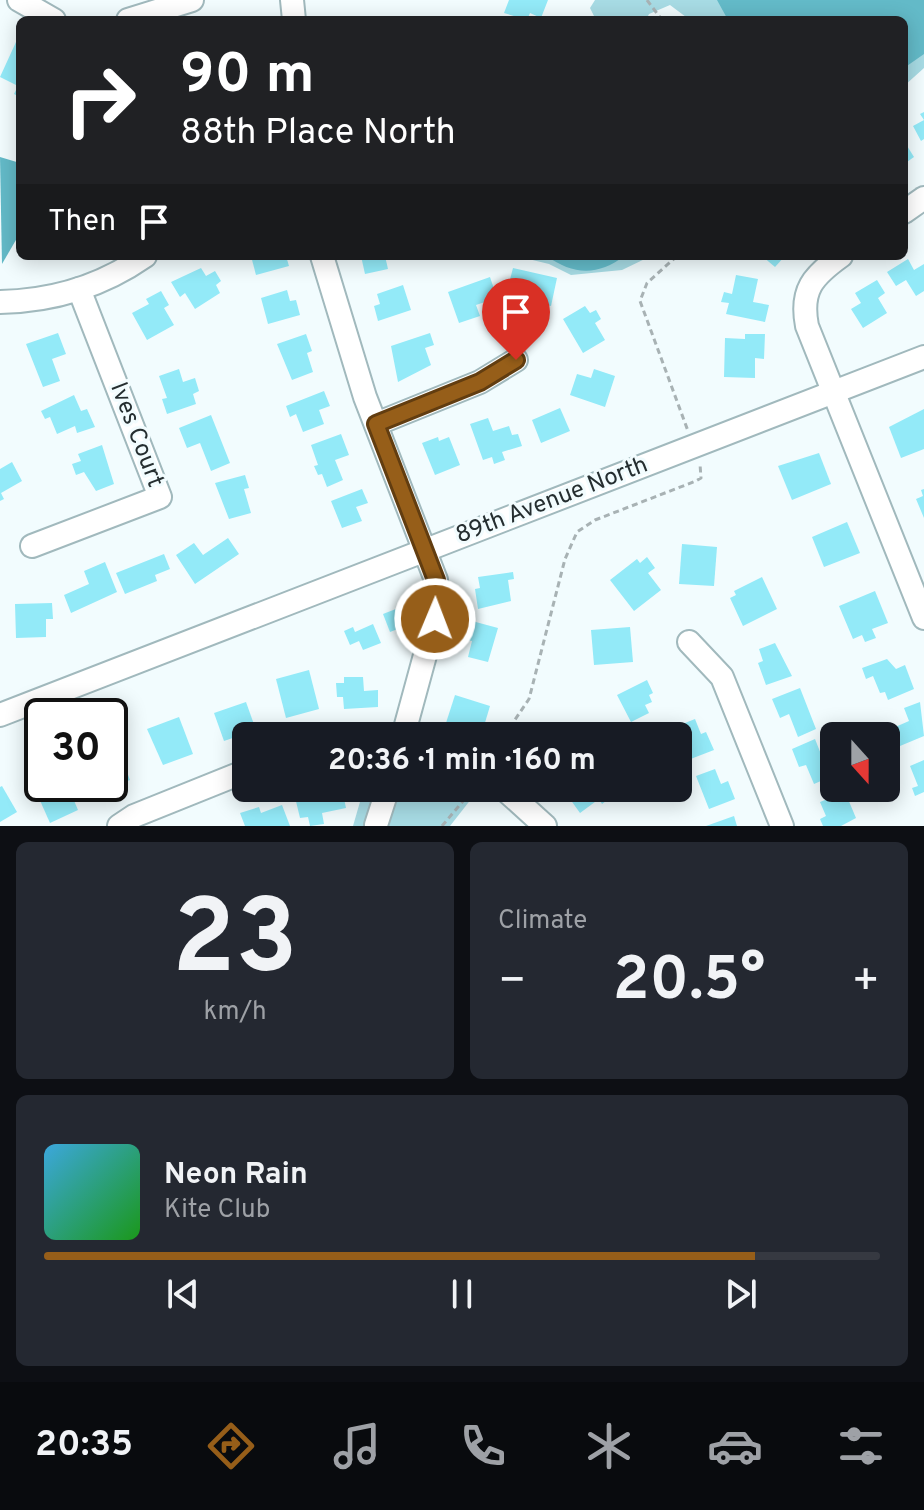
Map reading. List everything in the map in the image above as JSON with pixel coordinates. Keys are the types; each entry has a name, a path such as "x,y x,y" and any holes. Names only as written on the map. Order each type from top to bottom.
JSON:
{"street":[{"path":"19,0 47,16"},
{"path":"141,16 192,0"},
{"path":"0,302 27,301 79,289 137,260"},
{"path":"323,260 343,331 436,580 439,604 407,722"},
{"path":"836,260 810,281 804,310 924,618"},
{"name":"Ives Court","path":"32,546 160,497 79,289"},
{"name":"89th Avenue North","path":"0,715 924,357"},
{"path":"376,424 480,382 516,360"},
{"path":"689,642 722,677 782,826"},
{"path":"119,826 134,816 232,777"},
{"path":"376,825 383,802"},
{"path":"518,802 545,826"}],"path":[{"path":"673,260 647,283 640,301 686,427"},
{"path":"513,722 529,699 565,559 577,532 595,520 696,481 701,473 699,459"},
{"path":"442,826 462,802"}],"shaded area":[{"path":"595,0 924,0 924,68 908,82 908,16 685,16 670,5 648,16 594,16 590,8"},
{"path":"717,0 924,0 924,54 908,65 908,16 726,16"},
{"path":"0,157 16,162 16,240 2,264"},
{"path":"532,260 643,260 622,270 571,275"},
{"path":"553,260 619,260 586,271"},
{"path":"360,802 469,802 450,826 353,826"}],"building":[{"path":"509,0 548,0 542,16 504,13"},
{"path":"16,42 16,85 0,77"},
{"path":"924,120 924,139 921,141 913,126"},
{"path":"908,147 914,157 908,161"},
{"path":"908,259 914,270 924,264 924,291 916,296 906,280 896,286 887,272"},
{"path":"252,260 287,260 289,266 256,275"},
{"path":"362,260 386,260 388,269 365,274"},
{"path":"767,260 781,260 775,267"},
{"path":"201,268 206,276 215,271 221,281 216,285 220,293 195,309 185,293 180,297 171,282"},
{"path":"513,268 557,278 551,306 514,298 516,289 508,287"},
{"path":"736,275 758,279 753,302 769,305 765,322 726,314 729,303 721,302 724,292 732,294"},
{"path":"490,277 497,298 476,305 480,316 459,323 448,292"},
{"path":"877,280 885,293 878,298 887,313 863,328 851,309 861,303 855,293"},
{"path":"403,285 411,310 378,321 374,306 380,304 377,294"},
{"path":"287,290 290,301 296,300 300,315 268,324 261,298"},
{"path":"161,291 169,305 164,308 174,325 147,340 132,313 149,304 146,299"},
{"path":"585,306 590,313 596,310 601,319 595,323 605,340 583,353 563,319"},
{"path":"58,333 66,354 52,359 60,381 43,387 26,344"},
{"path":"430,333 434,345 425,348 431,365 398,382 391,346"},
{"path":"306,334 312,351 307,353 313,372 292,380 277,344"},
{"path":"745,334 765,334 764,359 755,358 755,378 724,377 725,338 745,339"},
{"path":"179,369 183,382 195,378 199,391 193,394 196,404 167,414 162,399 167,398 159,376"},
{"path":"594,369 615,376 605,407 570,395 577,374 591,378"},
{"path":"324,391 330,406 319,410 324,424 303,432 296,414 290,417 286,406"},
{"path":"74,395 81,411 87,409 95,427 77,433 75,426 57,434 50,417 45,419 41,411"},
{"path":"560,408 570,431 541,443 532,420"},
{"path":"924,409 924,449 901,458 889,427"},
{"path":"211,415 230,463 211,471 200,443 187,448 179,428"},
{"path":"488,418 493,431 509,426 512,435 518,434 522,446 502,452 505,460 494,464 492,457 483,460 470,424"},
{"path":"341,434 349,455 335,460 343,480 327,487 322,474 318,475 314,466 318,465 311,445"},
{"path":"438,437 439,441 449,437 460,465 435,475 422,443"},
{"path":"102,445 114,484 96,491 84,472 76,475 72,464 81,461 78,454"},
{"path":"819,453 831,484 792,500 778,466"},
{"path":"12,462 22,481 1,493 4,499 0,501 0,469"},
{"path":"245,475 249,488 244,489 251,513 229,519 215,483"},
{"path":"362,489 368,503 356,507 362,521 342,528 331,501"},
{"path":"924,489 924,518 916,499 923,496 921,490"},
{"path":"847,522 860,553 824,567 812,537"},
{"path":"228,538 239,554 195,584 176,555 194,543 203,555"},
{"path":"682,544 717,547 714,586 679,584"},
{"path":"164,554 170,569 155,575 157,581 125,594 116,573"},
{"path":"647,557 655,568 648,573 661,590 634,611 610,580 637,559 640,563"},
{"path":"105,562 117,592 71,613 64,595 89,584 84,571"},
{"path":"513,572 514,579 508,580 511,601 478,609 475,589 480,588 478,577"},
{"path":"762,577 777,609 743,626 730,598 736,595 734,591"},
{"path":"875,591 888,623 872,629 876,638 865,642 862,635 853,639 839,606"},
{"path":"52,603 53,619 46,619 46,637 16,638 15,604"},
{"path":"401,607 408,625 390,632 383,614"},
{"path":"472,621 498,628 488,662 468,657 472,641 467,640"},
{"path":"373,624 381,643 363,650 359,641 350,645 344,631 353,627 355,632"},
{"path":"630,627 633,662 594,665 591,630"},
{"path":"775,643 792,676 766,685 758,663 763,661 759,649"},
{"path":"887,659 896,669 905,665 914,689 888,700 885,692 880,693 873,676 866,679 862,668"},
{"path":"309,670 319,709 286,718 276,679"},
{"path":"344,677 363,677 364,691 378,690 378,707 344,709 343,697 337,697 336,683 344,683"},
{"path":"647,680 653,693 649,695 652,702 645,705 649,713 631,722 617,695"},
{"path":"800,688 816,729 798,737 789,714 780,718 772,699"},
{"path":"455,695 490,706 485,722 446,722"},
{"path":"246,702 253,722 232,722 232,738 224,741 214,713"},
{"path":"920,702 924,736 900,746 900,725 909,721 904,708"},
{"path":"179,717 193,754 163,765 147,729"},
{"path":"695,719 701,734 706,732 714,750 692,758 692,722 688,722"},
{"path":"815,739 820,752 820,781 814,784 806,765 799,767 792,749"},
{"path":"924,760 924,792 915,796 912,788 918,786 910,766"},
{"path":"715,769 721,784 728,781 735,799 709,809 696,776"},
{"path":"0,787 17,812 0,822"},
{"path":"41,802 75,802 78,810 50,823"},
{"path":"296,802 345,802 346,808 322,813 324,824 310,826 308,817 300,818"},
{"path":"572,802 595,802 580,813"},
{"path":"820,802 849,802 856,818 841,826 823,826 820,819 826,816"},
{"path":"282,805 290,826 245,826 240,813 259,807 261,813"},
{"path":"734,816 737,826 706,826"}],"route":[{"path":"435,619 439,604 436,580 376,424 480,382 516,360"}]}
